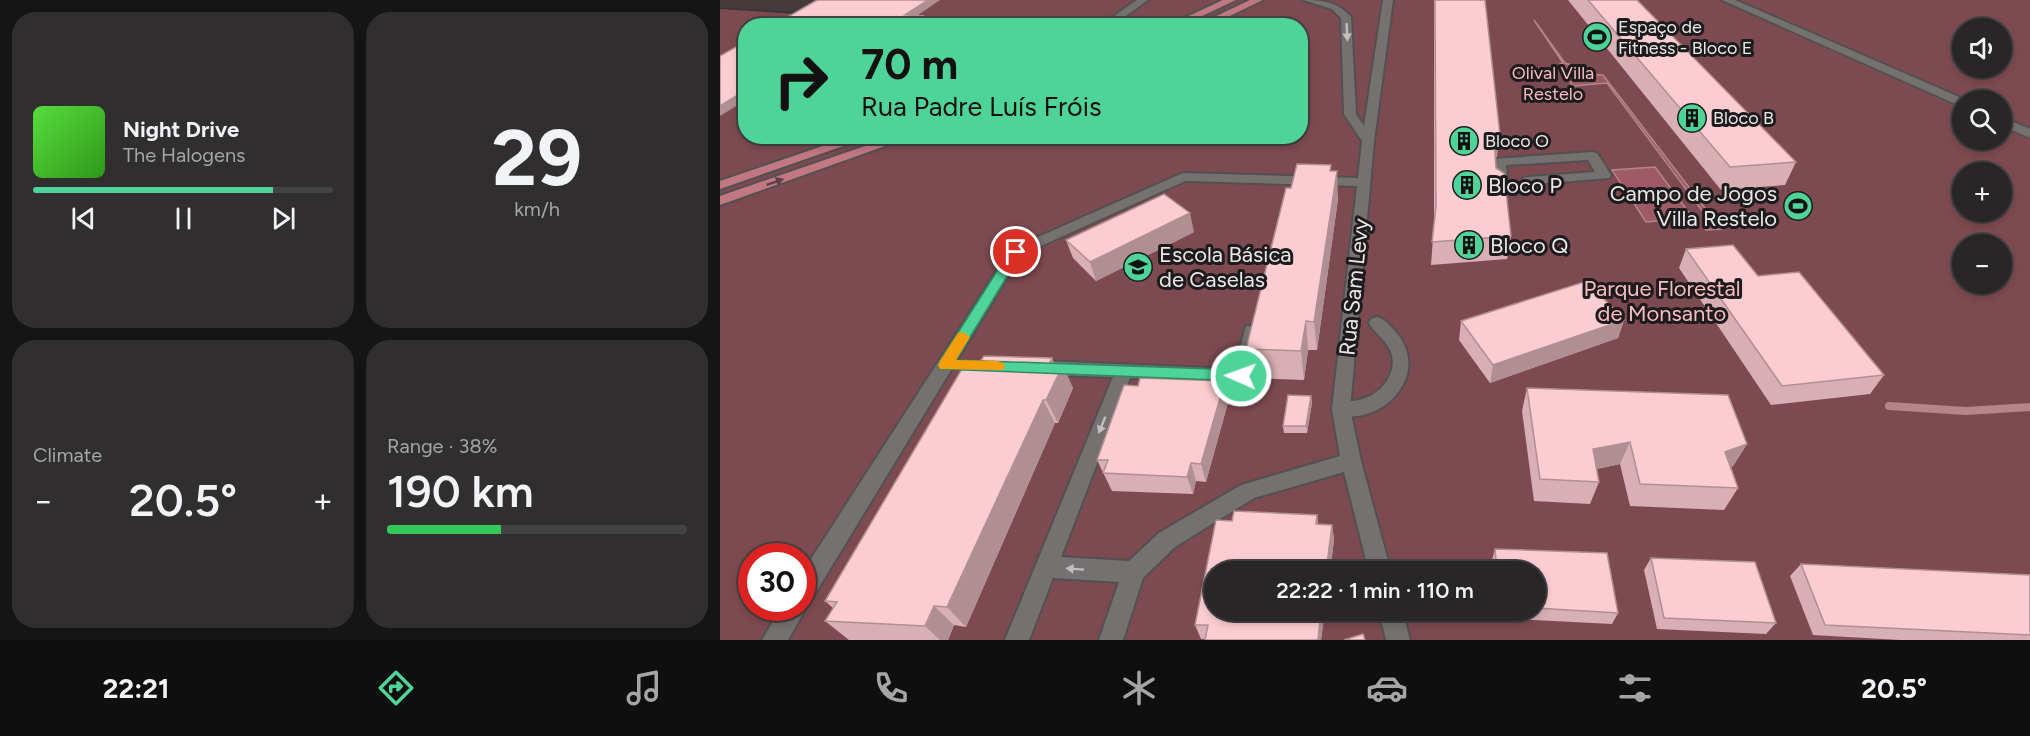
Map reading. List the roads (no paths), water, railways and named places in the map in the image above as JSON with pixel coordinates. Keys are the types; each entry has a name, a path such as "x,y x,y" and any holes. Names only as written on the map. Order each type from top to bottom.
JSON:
{"main road":[{"path":"1190,18 1231,0"},
{"path":"1219,18 1258,0"},
{"path":"720,185 842,144"},
{"path":"720,201 884,144"}],"street":[{"path":"1117,18 1143,0"},
{"path":"1308,0 1335,7 1346,16 1350,114 1368,141"},
{"name":"Rua Sam Levy","path":"1377,561 1351,461 1341,409 1368,141 1388,0"},
{"path":"1727,0 1952,99"},
{"path":"2012,126 2030,134"},
{"path":"1592,156 1604,176 1528,181 1530,188 1502,190 1499,162 1592,156"},
{"path":"816,572 1016,252 1183,177 1286,186 1365,182"},
{"path":"1029,368 1241,376 1254,318"},
{"path":"1341,409 1366,406 1384,396 1396,383 1401,368 1400,353 1392,338 1377,323"},
{"path":"945,365 969,365"},
{"path":"1017,640 1124,371"},
{"path":"1111,640 1134,572 1167,540 1248,491 1351,461"},
{"path":"1047,567 1134,572"},
{"path":"774,640 786,621"},
{"path":"1393,621 1398,640"}],"waterway":[{"path":"1889,406 1966,411 2030,407"}],"place":[{"name":"Espaço de Fitness - Bloco E","path":"1597,37"},
{"name":"Bloco B","path":"1692,118"},
{"name":"Bloco O","path":"1464,141"},
{"name":"Bloco P","path":"1467,185"},
{"name":"Campo de Jogos Villa Restelo","path":"1798,206"},
{"name":"Bloco Q","path":"1469,245"},
{"name":"Escola Básica de Caselas","path":"1138,267"}],"park label":[{"name":"Olival Villa Restelo","path":"1553,83"},
{"name":"Parque Florestal de Monsanto","path":"1662,300"}]}
